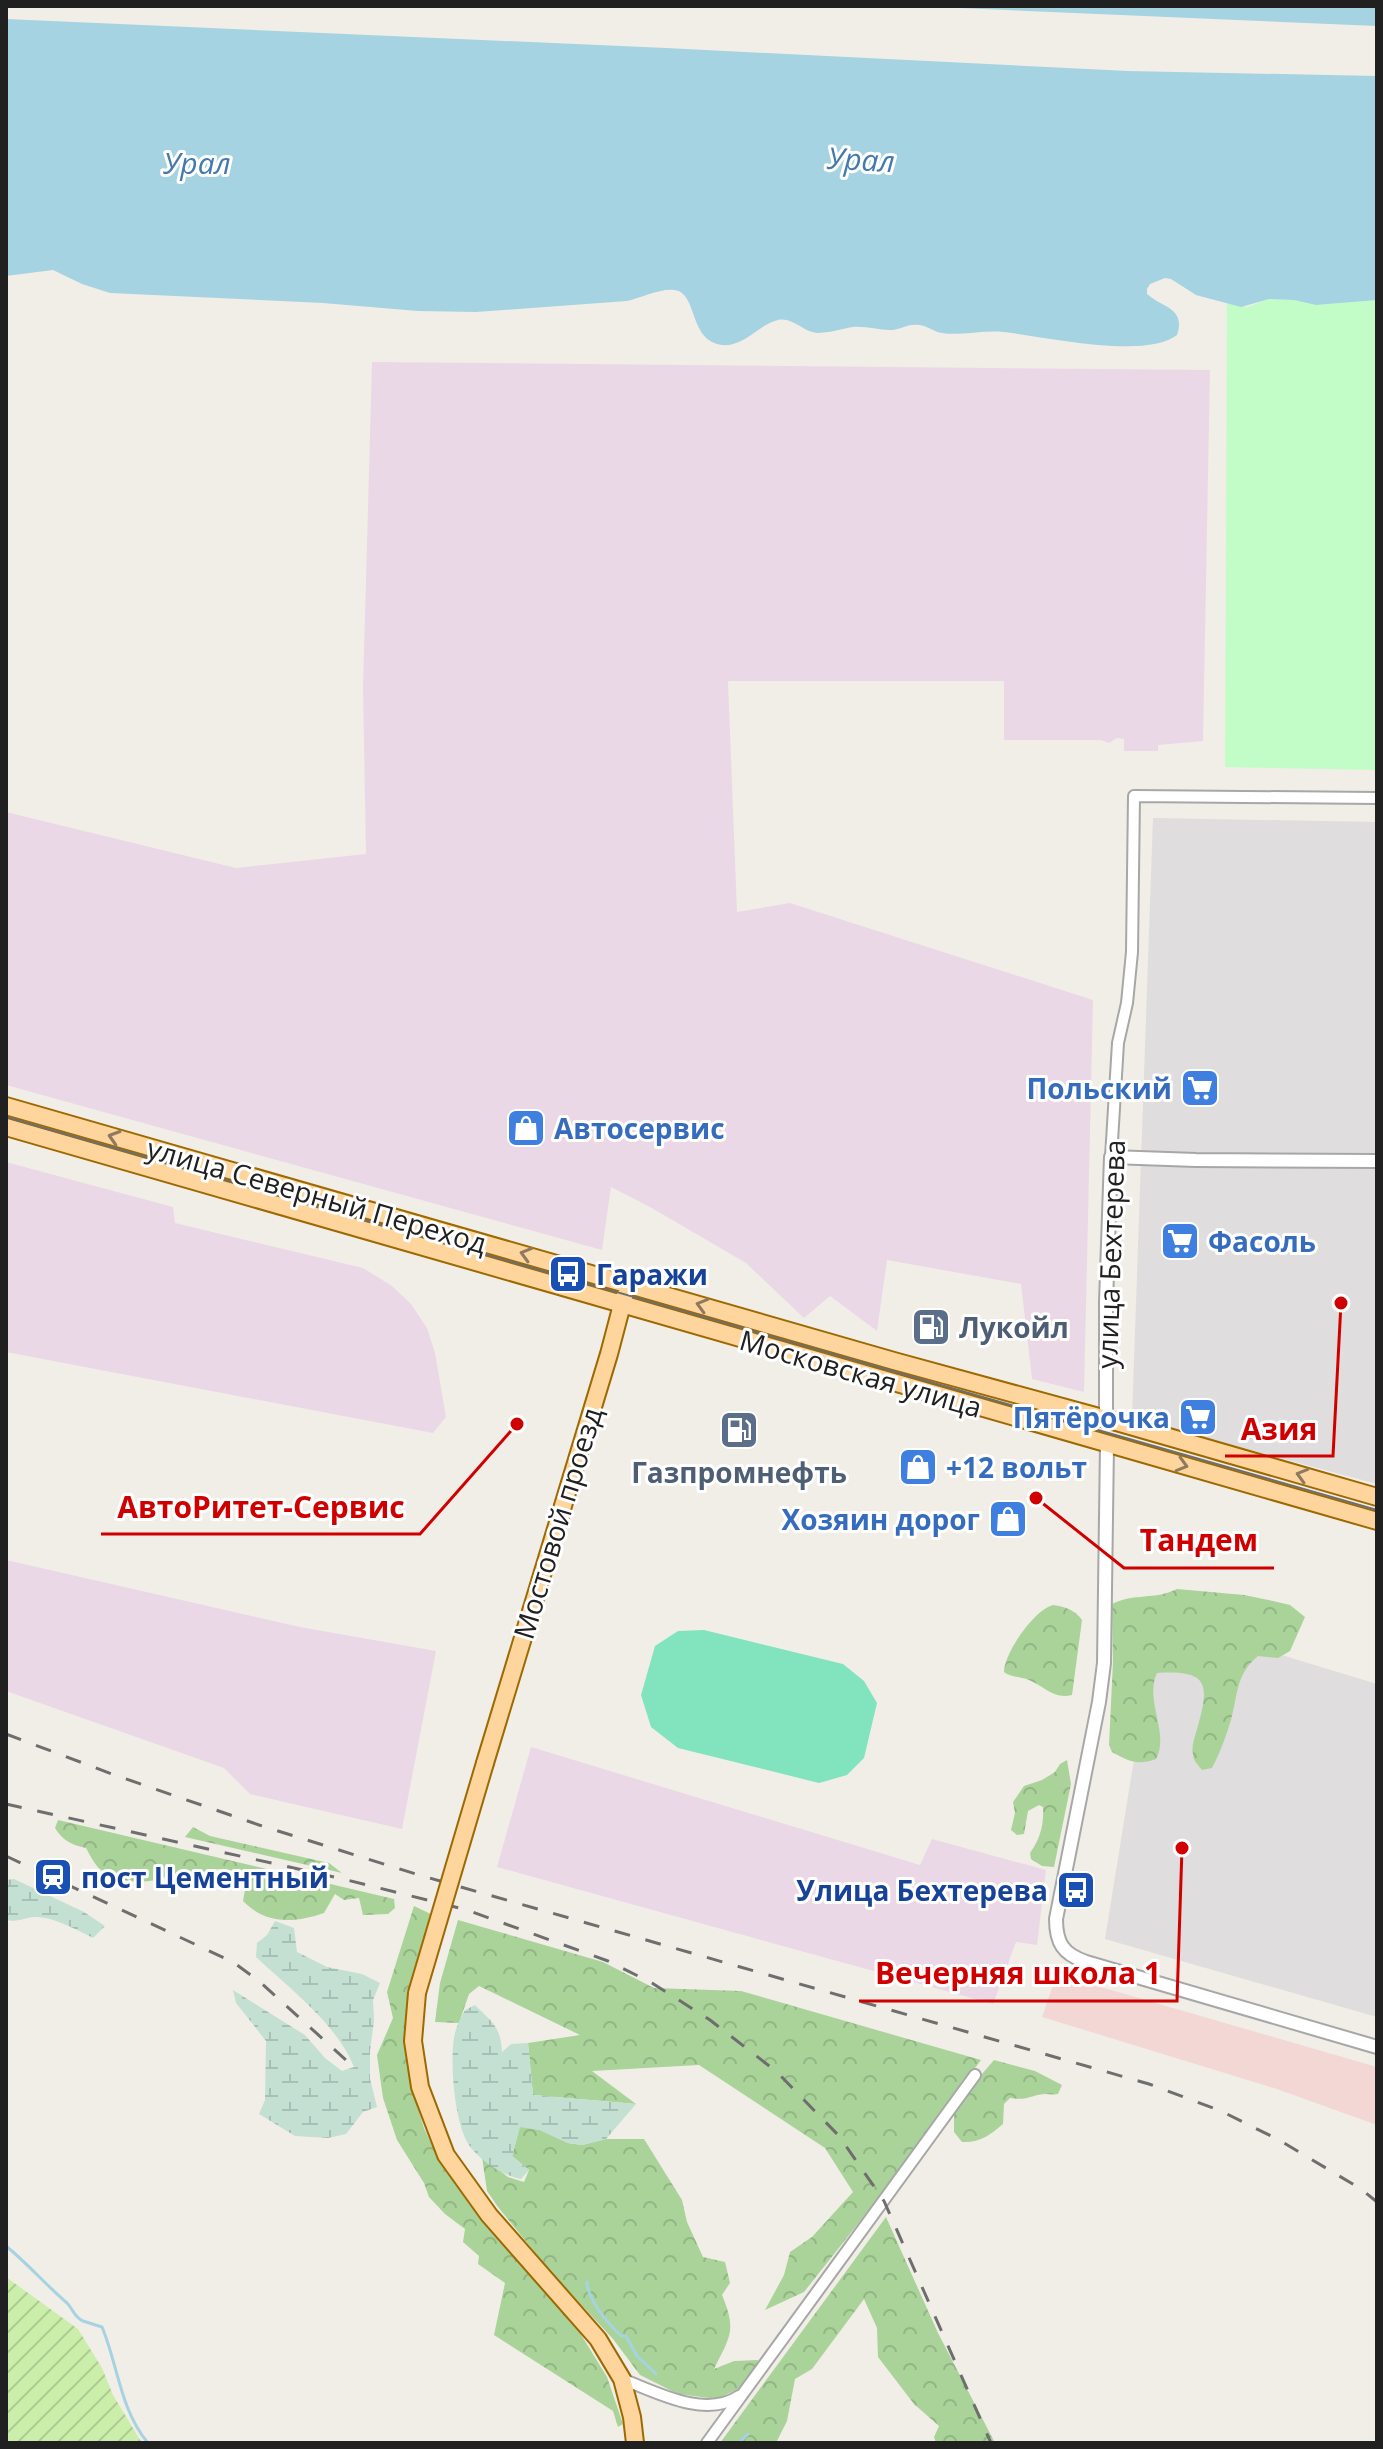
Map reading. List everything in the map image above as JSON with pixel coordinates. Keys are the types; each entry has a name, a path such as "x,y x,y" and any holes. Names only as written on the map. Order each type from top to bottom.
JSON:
{"main road":[{"name":"улица Северный Переход","path":"6,1106 628,1283"},
{"name":"улица Северный Переход","path":"6,1127 622,1305"},
{"name":"Мостовой проезд","path":"628,1283 417,1993 413,2041 420,2087 446,2155 489,2215 598,2339 622,2379 635,2443"},
{"name":"Московская улица","path":"628,1283 1377,1497"},
{"name":"Московская улица","path":"622,1305 1377,1521"},
{"name":"улица Бехтерева","path":"1106,1419 1107,1444"}],"street":[{"name":"улица Бехтерева","path":"1106,1419 1111,1157 1118,1043 1127,1003 1132,952 1134,796 1199,794 1377,798"},
{"path":"1111,1157 1377,1161"},
{"name":"улица Бехтерева","path":"1107,1444 1104,1663 1056,1919 1058,1940 1070,1956 1086,1962 1377,2047"},
{"path":"707,2443 975,2075"},
{"path":"622,2379 674,2398 710,2406 726,2404 744,2393"}],"shaded area":[{"path":"372,362 1210,370 1203,741 1158,745 1158,751 1124,751 1124,739 1117,738 1109,743 1101,740 1004,740 1004,681 728,681 737,912 790,903 1093,1000 1084,1392 1032,1379 1021,1284 887,1260 877,1331 830,1296 804,1318 746,1263 611,1187 602,1250 6,1085 6,812 236,868 366,854 363,688"},
{"path":"1153,818 1377,822 1377,1484 1132,1418"},
{"path":"6,1162 173,1207 175,1223 363,1268 392,1286 411,1304 427,1328 435,1353 446,1417 433,1433 6,1352"},
{"path":"6,1560 300,1627 436,1651 402,1829 250,1794 224,1768 6,1691"},
{"path":"1157,1617 1377,1684 1377,2017 1105,1939"},
{"path":"531,1747 920,1865 932,1839 1046,1870 1037,1945 1016,1942 993,2004 497,1867"},
{"path":"1066,1977 1377,2067 1377,2125 1274,2088 1042,2017 1052,1988"}],"green space":[{"path":"1269,299 1316,305 1377,300 1377,770 1225,767 1227,303 1247,307"},
{"path":"1177,1589 1273,1601 1290,1605 1305,1617 1290,1651 1278,1658 1258,1656 1245,1670 1218,1756 1212,1768 1202,1770 1192,1748 1204,1691 1196,1678 1187,1674 1157,1673 1153,1695 1160,1749 1156,1759 1133,1762 1112,1752 1109,1745 1112,1604"},
{"path":"1053,1605 1070,1610 1082,1620 1072,1695 1054,1694 1029,1680 1004,1672 1009,1654 1021,1633 1037,1615"},
{"path":"704,1630 843,1664 864,1681 877,1703 864,1758 847,1775 819,1783 678,1748 651,1727 641,1695 655,1646 678,1631"},
{"path":"1067,1760 1071,1784 1054,1867 1042,1866 1031,1859 1030,1853 1041,1832 1043,1807 1039,1805 1028,1811 1024,1834 1017,1835 1011,1830 1015,1813 1013,1802 1024,1786 1042,1780"},
{"path":"58,1820 394,1899 395,1908 388,1914 363,1915 359,1898 344,1900 335,1894 324,1913 281,1920 261,1914 243,1901 245,1890 252,1880 234,1871 210,1870 185,1882 168,1876 145,1881 112,1877 102,1871 86,1848 72,1844 61,1836 55,1828"},
{"path":"193,1827 210,1836 329,1863 342,1873 185,1837"},
{"path":"14,1879 84,1912 105,1926 93,1938 45,1918 6,1920 6,1880"},
{"path":"414,1906 435,1916 412,2089 424,2128 434,2150 469,2204 577,2328 607,2377 623,2424 618,2427 613,2411 494,2335 505,2283 478,2264 479,2256 463,2242 465,2229 429,2197 424,2183 397,2140 383,2098 377,2055 393,2018 387,1992"},
{"path":"458,1920 603,1962 654,1988 741,1991 981,2060 804,2292 765,2310 784,2275 790,2252 812,2237 853,2192 825,2148 699,2065 592,2071 636,2104 533,2095 528,2043 580,2035 479,1986 469,1994 459,2023 435,2022 440,1983"},
{"path":"275,1921 294,1928 297,1952 327,1967 362,1974 380,1983 373,2000 370,2051 370,2079 377,2107 363,2112 346,2134 328,2138 295,2136 259,2114 265,2100 266,2041 236,2003 233,1990 305,2035 325,2058 342,2071 354,2067 324,2021 256,1957 257,1943 267,1935"},
{"path":"475,2005 498,2031 502,2052 511,2044 528,2043 533,2095 636,2104 606,2139 582,2145 568,2143 540,2130 520,2127 512,2156 529,2170 521,2179 492,2166 473,2151 464,2135 454,2090 455,2033 465,2010"},
{"path":"994,2060 1035,2071 1062,2085 1058,2094 1010,2098 1004,2104 1003,2124 984,2138 962,2142 954,2132 954,2112"},
{"path":"520,2126 582,2145 606,2139 644,2139 682,2200 687,2222 703,2257 725,2262 730,2283 722,2295 730,2333 714,2369 734,2361 758,2360 748,2384 717,2399 678,2394 640,2375 613,2339 549,2270 487,2191 482,2157 508,2177 524,2182 529,2170 512,2156"},
{"path":"886,2217 938,2333 995,2443 936,2443 934,2437 939,2426 914,2404 878,2357 877,2328 864,2299 812,2369 795,2379 787,2421 776,2443 720,2443"},
{"path":"6,2277 78,2329 142,2443 6,2443"}],"water":[{"path":"914,6 1377,6 1377,26"},
{"name":"Урал","path":"6,19 1128,71 1377,76 1377,300 1316,305 1269,299 1241,307 1196,295 1165,278 1150,284 1147,294 1176,314 1179,326 1177,335 1142,346 1093,344 1003,332 949,334 915,325 894,330 853,327 817,333 783,320 770,323 741,341 726,345 708,339 697,324 686,298 674,290 627,301 476,312 418,311 323,303 110,293 53,270 6,276"}],"waterway":[{"path":"6,2246 78,2317 102,2327 125,2402 148,2443"},
{"path":"587,2282 591,2296 605,2318 621,2336 626,2336 637,2356 656,2374"},
{"path":"739,2443 748,2434"}],"tram line":[{"path":"6,1117 1377,1510"}],"railway":[{"path":"6,1734 259,1825 419,1875 1149,2084 1221,2111 1279,2140 1361,2189 1377,2202"},
{"path":"6,1804 343,1879 467,1910 608,1961 652,1983 710,2020 777,2072 839,2136 884,2201 991,2443"},
{"path":"6,1856 233,1962 259,1981 346,2060"}],"place":[{"name":"Польский","path":"1200,1088"},
{"name":"Автосервис","path":"526,1128"},
{"name":"Фасоль","path":"1180,1241"},
{"name":"Гаражи","path":"568,1274"},
{"name":"Азия","path":"1341,1303"},
{"name":"Лукойл","path":"931,1327"},
{"name":"Пятёрочка","path":"1198,1417"},
{"name":"АвтоРитет-Сервис","path":"517,1424"},
{"name":"Газпромнефть","path":"739,1430"},
{"name":"+12 вольт","path":"918,1467"},
{"name":"Тандем","path":"1036,1498"},
{"name":"Хозяин дорог","path":"1008,1519"},
{"name":"Вечерняя школа 1","path":"1182,1848"},
{"name":"пост Цементный","path":"53,1877"},
{"name":"Улица Бехтерева","path":"1076,1890"}]}
